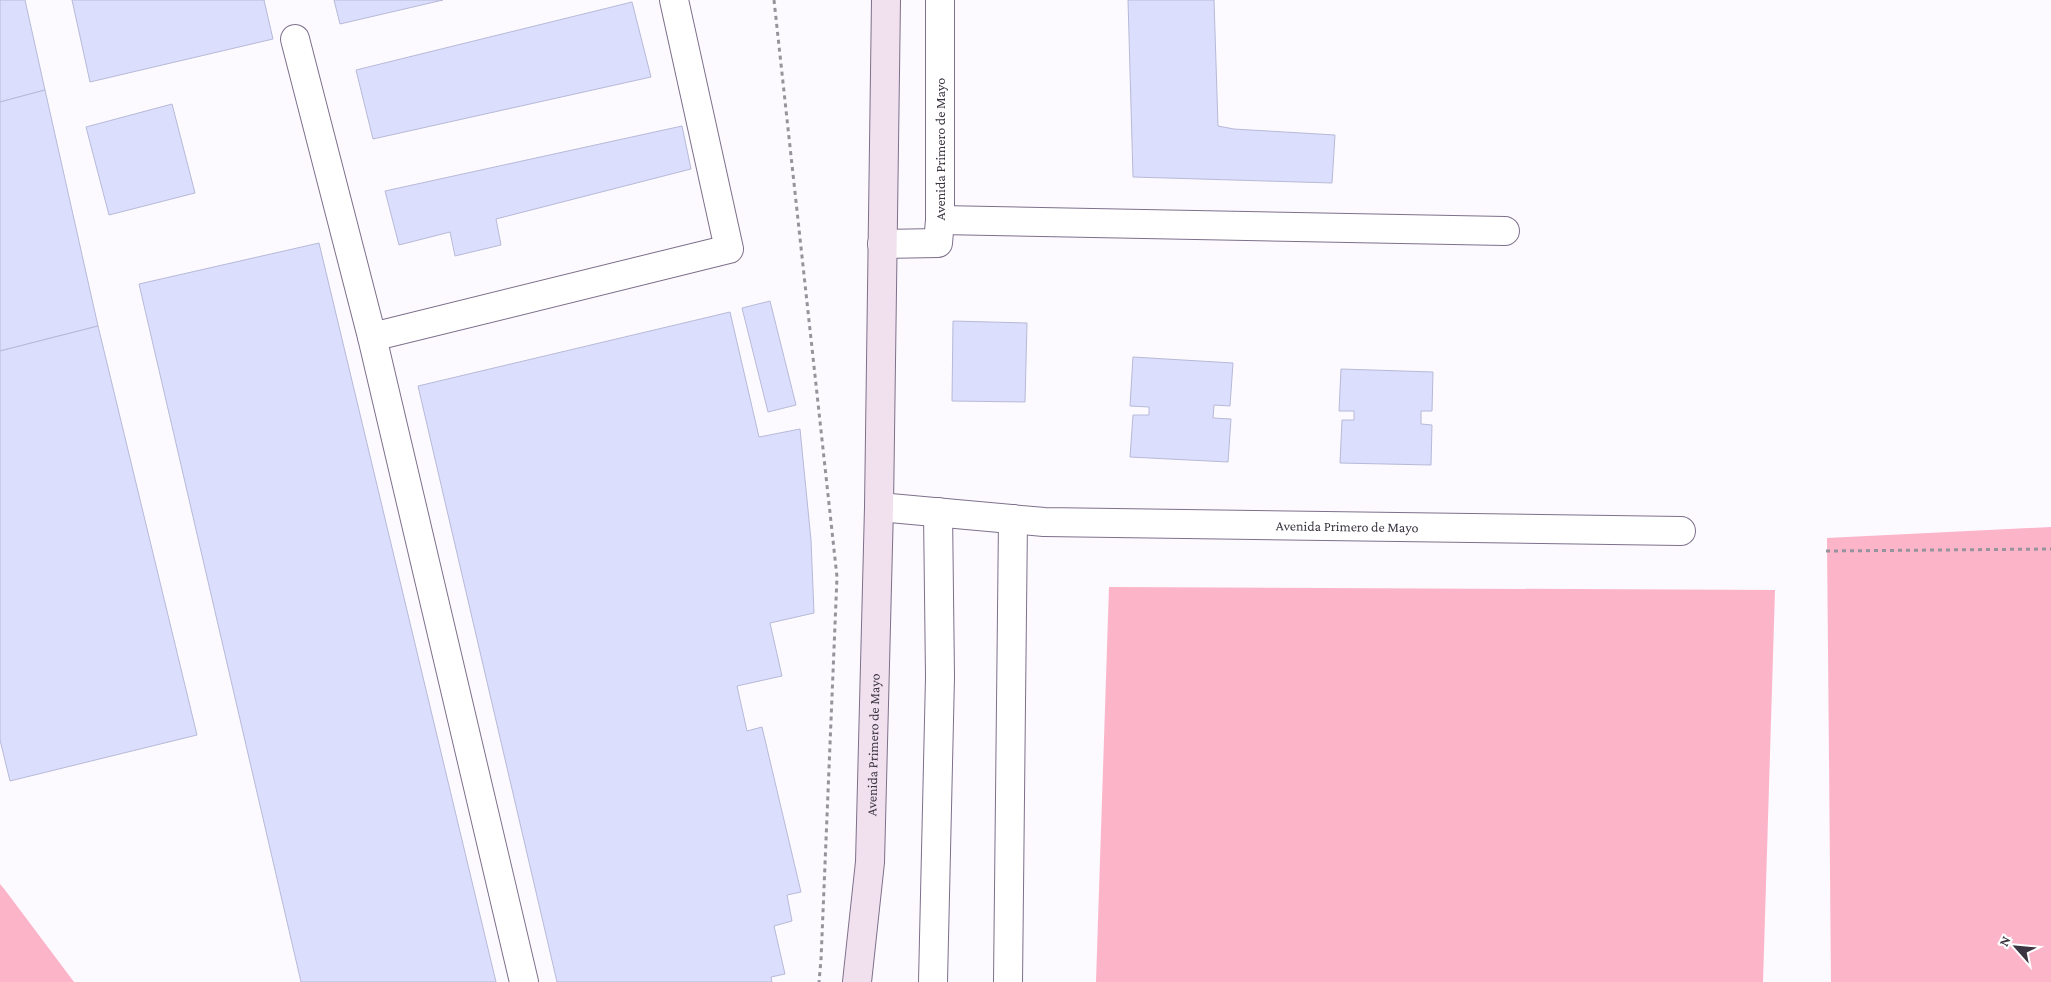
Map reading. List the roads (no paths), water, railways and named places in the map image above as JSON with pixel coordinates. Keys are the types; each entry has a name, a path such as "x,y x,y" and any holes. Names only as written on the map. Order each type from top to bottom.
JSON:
{"main road":[{"name":"Avenida Primero de Mayo","path":"857,982 870,862 886,0"}],"street":[{"path":"372,337 729,249 674,0"},
{"name":"Avenida Primero de Mayo","path":"882,244 938,243 940,220 940,0"},
{"path":"295,39 372,337 524,982"},
{"path":"940,220 1505,232"},
{"name":"Avenida Primero de Mayo","path":"878,507 1044,522 1681,531"},
{"path":"933,982 940,678 938,512"},
{"path":"1008,982 1013,519"}]}
